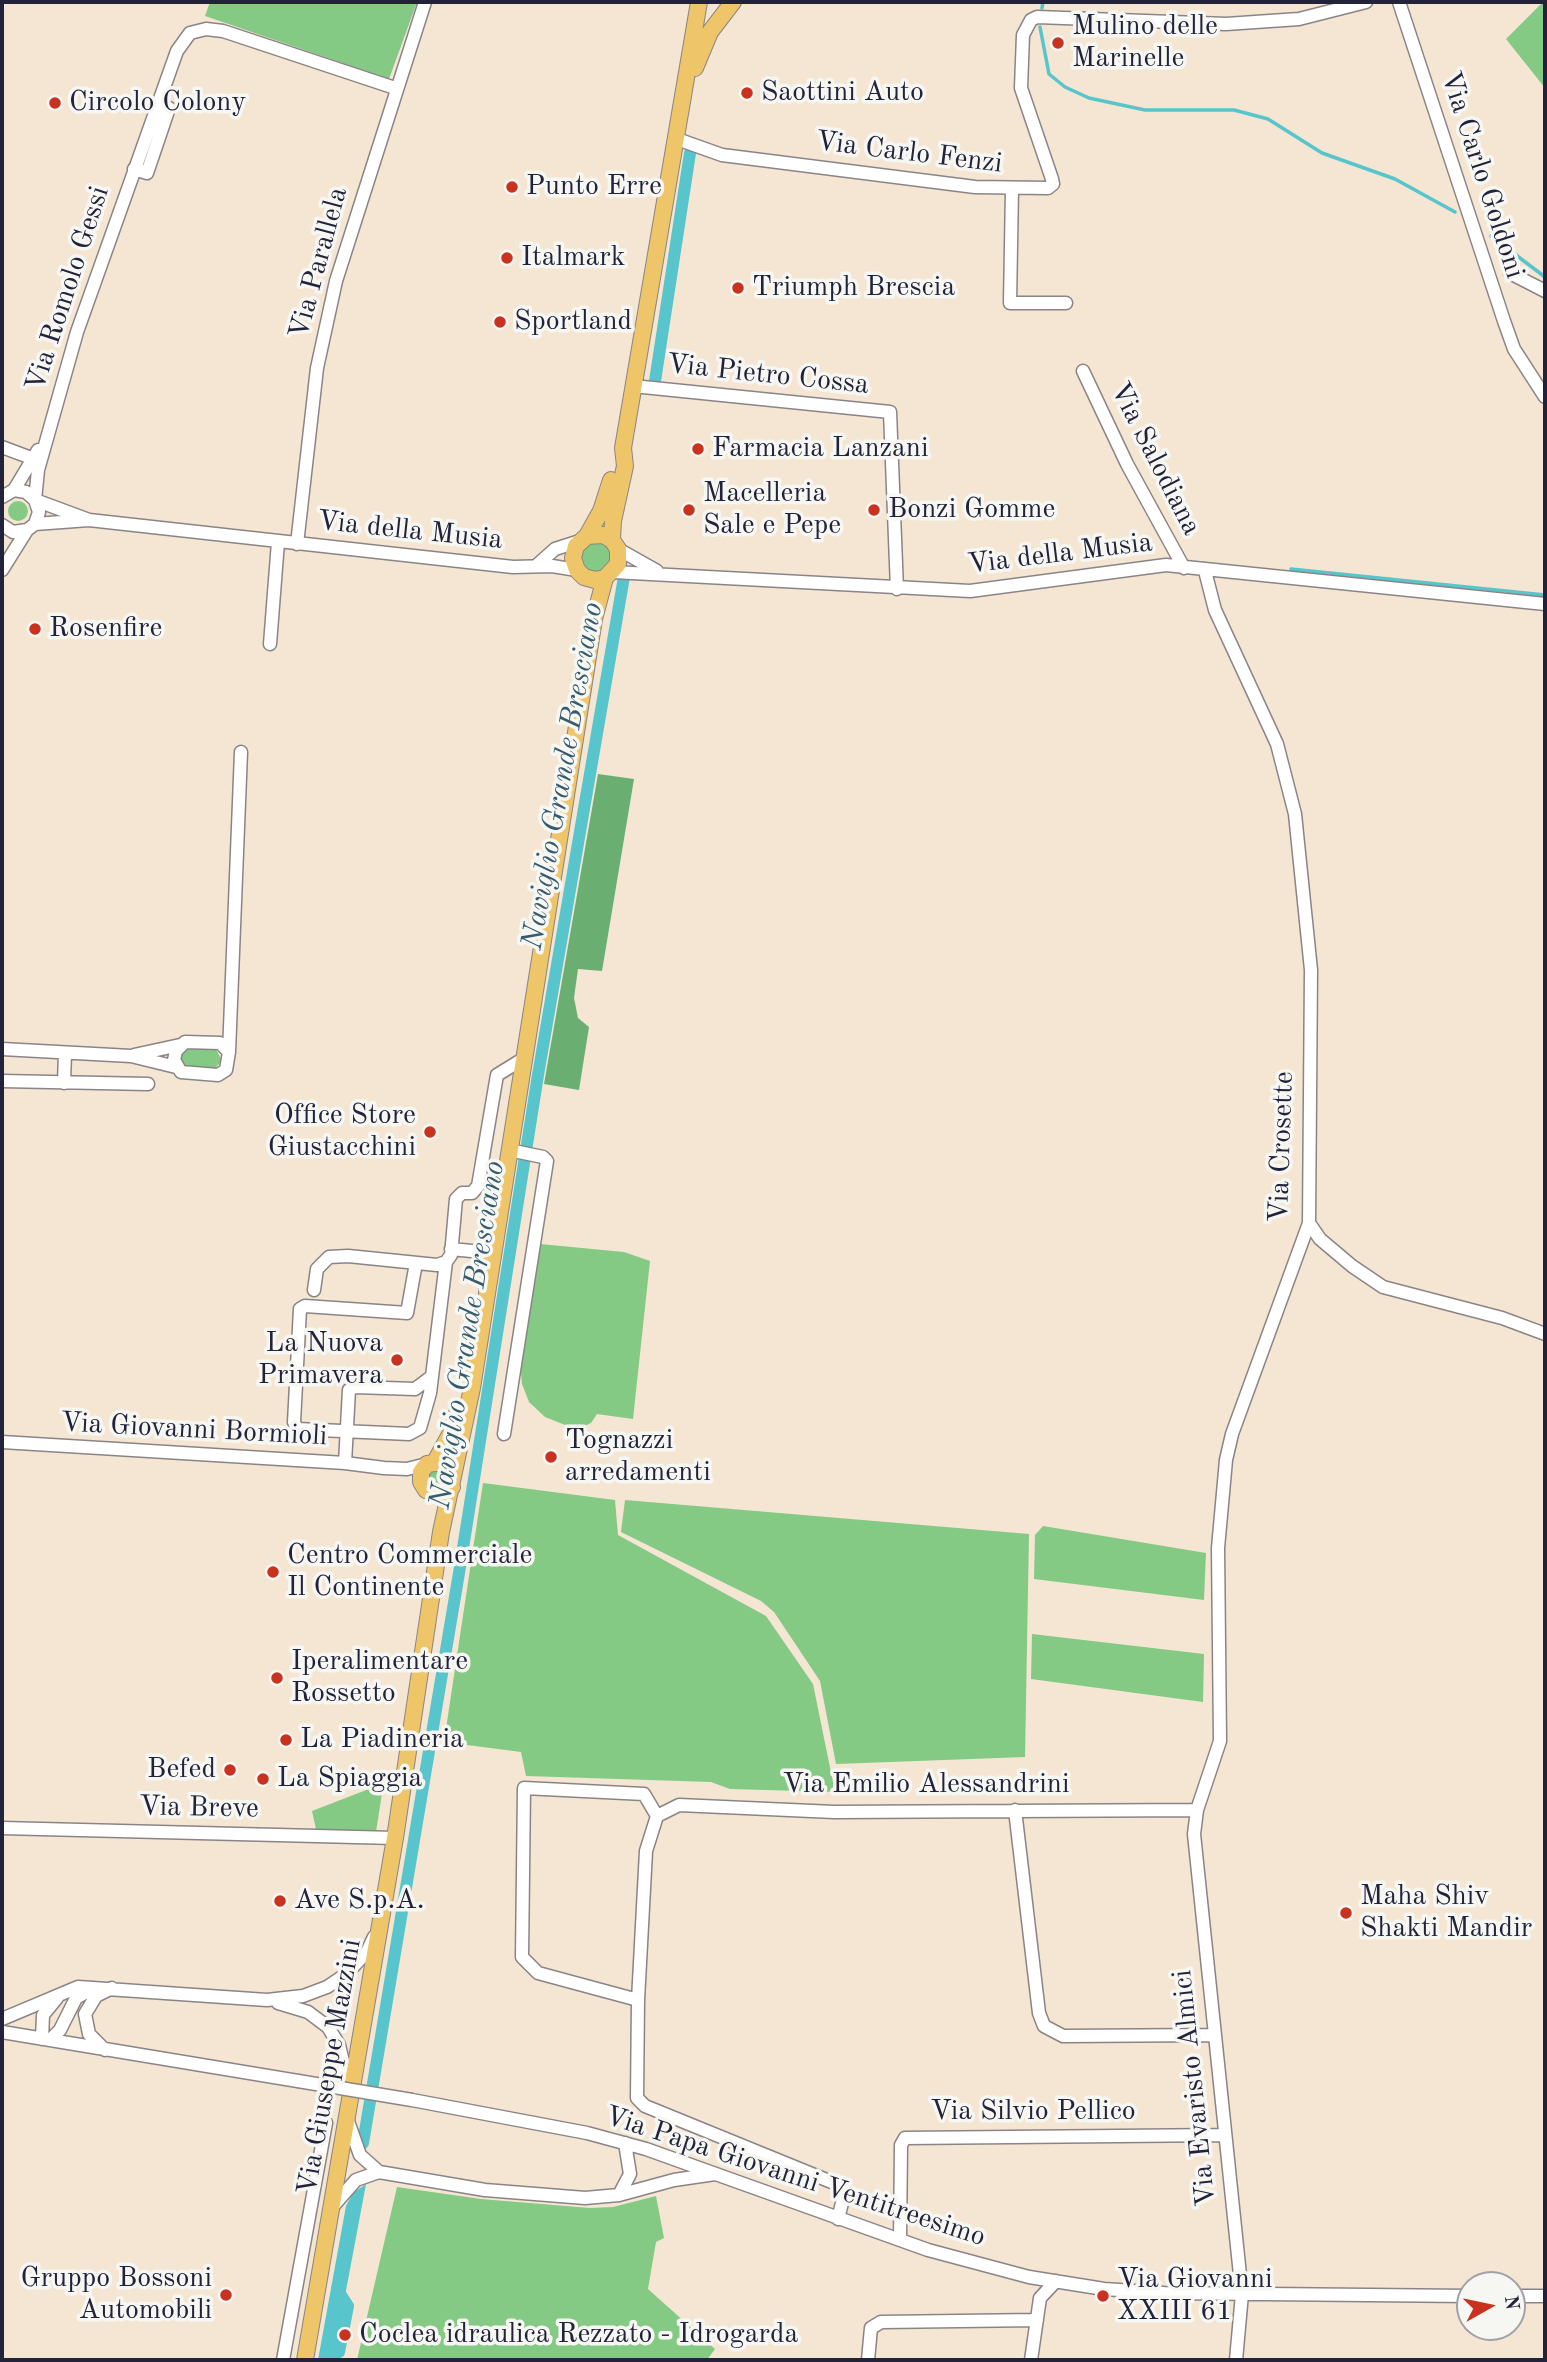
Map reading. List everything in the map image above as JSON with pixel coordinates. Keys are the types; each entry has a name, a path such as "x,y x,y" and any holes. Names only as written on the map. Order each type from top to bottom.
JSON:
{"main road":[{"path":"594,619 581,573 573,558 604,505 614,464 622,449 699,2"},
{"path":"686,89 710,32 733,2"},
{"path":"431,1462 445,1462 453,1480 444,1493 426,1489 421,1472 453,1429 478,1333 514,1152 523,1059 594,619 609,575 618,564 612,521 625,466 622,449"},
{"path":"583,538 597,534 615,545"},
{"path":"581,573 595,580 609,575"},
{"name":"Via Giuseppe Mazzini","path":"305,2360 381,1924 441,1532 467,1414 478,1333"},
{"name":"Via Giuseppe Mazzini","path":"426,1489 441,1532"}],"street":[{"name":"Via Parallela","path":"297,544 320,356 336,281 395,88 425,2"},
{"path":"1012,188 1048,188 1054,184 1034,118 1021,88 1023,35 1031,20 1037,17 1226,24 1299,19 1366,2"},
{"name":"Via Carlo Goldoni","path":"1399,2 1514,349 1545,397"},
{"name":"Via Romolo Gessi","path":"35,499 38,470 77,332 134,169 146,173 169,108 157,103 177,51 190,33 206,29 223,31 395,88"},
{"name":"Via Carlo Fenzi","path":"677,139 722,155 975,187 1012,188 1010,303 1066,303"},
{"path":"1510,274 1545,291"},
{"name":"Via Salodiana","path":"1083,371 1127,464 1184,568"},
{"name":"Via Pietro Cossa","path":"633,386 890,412 897,589"},
{"name":"Via Romolo Gessi","path":"14,490 34,459 50,424"},
{"path":"2,447 34,459"},
{"path":"2,498 14,490"},
{"name":"Via della Musia","path":"14,490 26,492 35,499 89,520"},
{"path":"2,570 39,512 35,499"},
{"name":"Via della Musia","path":"2,525 13,532 31,527 89,520 513,567 536,566 581,573"},
{"name":"Via della Musia","path":"536,566 555,549 583,538"},
{"name":"Via della Musia","path":"270,644 278,542"},
{"name":"Via della Musia","path":"615,545 664,574"},
{"name":"Via della Musia","path":"609,575 664,574 970,591 1150,566 1545,604"},
{"name":"Via Crosette","path":"1197,1810 1220,1741 1218,1548 1226,1460 1232,1434 1308,1223 1311,970 1295,814 1277,744 1215,610 1205,571"},
{"path":"2,1049 131,1056 176,1067 186,1074 218,1075 228,1066 224,1048 229,1028 241,752"},
{"path":"131,1056 185,1042 224,1048"},
{"path":"176,1067 174,1060 180,1045"},
{"path":"64,1083 65,1053"},
{"path":"416,1263 407,1313 305,1306 298,1312 294,1426 301,1430 346,1432 413,1433 420,1428 431,1377 456,1199 478,1186 496,1075 523,1059"},
{"path":"2,1081 148,1084"},
{"path":"504,1434 547,1165 546,1159 514,1152"},
{"path":"1308,1223 1321,1239 1352,1266 1383,1287 1502,1318 1545,1334"},
{"path":"451,1249 492,1253"},
{"path":"314,1290 317,1269 329,1257 348,1256 416,1263 446,1262"},
{"path":"345,1463 348,1393 352,1388 415,1389 431,1377"},
{"path":"415,1389 424,1399 425,1408"},
{"name":"Via Giovanni Bormioli","path":"2,1442 345,1463 384,1468"},
{"path":"384,1468 407,1469 431,1462"},
{"path":"384,1468 426,1489"},
{"path":"638,2000 538,1973 522,1956 524,1788 644,1794 657,1816 646,1851 635,2092 640,2102 834,2183 841,2190 843,2199 838,2219"},
{"name":"Via Emilio Alessandrini","path":"657,1816 679,1805 834,1812 1197,1810"},
{"name":"Via Evaristo Almici","path":"1197,1810 1195,1860 1242,2294 1236,2360"},
{"path":"1014,1811 1039,2013 1044,2026 1063,2036 1214,2035"},
{"name":"Via Breve","path":"2,1828 395,1838"},
{"path":"2,2020 78,1987 115,1987 267,2000 303,1996 332,1984 357,1964 381,1924"},
{"path":"62,1993 43,2015 46,2039 60,2030 76,1998 98,1987"},
{"path":"105,2050 89,2034 85,2014 96,1996 115,1987"},
{"path":"267,2000 308,2012 328,2027 343,2056 351,2099"},
{"name":"Via Papa Giovanni Ventitreesimo","path":"2,2032 412,2099 625,2143 722,2174 838,2219 957,2259 1028,2277 1154,2293 1456,2296"},
{"path":"348,2116 353,2143 369,2165 379,2172 523,2194 585,2198 619,2195 674,2180 722,2174"},
{"path":"283,2360 326,2123"},
{"name":"Via Silvio Pellico","path":"900,2240 901,2145 905,2138 1224,2135"},
{"path":"619,2195 630,2174 625,2143"},
{"path":"331,2210 346,2188 356,2180 379,2172"},
{"path":"1028,2277 1040,2298"},
{"path":"1031,2360 1040,2298 1055,2281"},
{"path":"1526,2296 1545,2296"},
{"path":"868,2360 871,2328 881,2322 1037,2320"},
{"path":"288,2334 309,2338"}],"green space":[{"path":"210,2 417,2 389,79 205,16"},
{"path":"1545,2 1545,88 1506,39"},
{"path":"18,501 25,504 28,511 25,518 18,521 11,518 8,511 11,504"},
{"path":"596,542 602,543 610,551 610,563 602,571 596,572 590,571 582,563 581,557 582,551 590,543"},
{"path":"598,774 634,779 602,971 578,969 574,998 578,1018 589,1027 579,1090 544,1084"},
{"path":"190,1048 216,1049 222,1061 215,1068 186,1067 180,1058 182,1052"},
{"path":"540,1244 624,1252 650,1261 633,1419 597,1414 591,1423 582,1427 565,1425 545,1417 529,1402 522,1384 520,1362"},
{"path":"443,1469 447,1481 441,1487 429,1484 429,1471"},
{"path":"483,1483 615,1500 618,1535 766,1616 813,1684 835,1792 730,1789 711,1782 526,1776 521,1752 444,1742"},
{"path":"625,1500 1029,1534 1025,1757 836,1764 820,1681 774,1612 761,1601 621,1532"},
{"path":"1043,1526 1206,1553 1204,1600 1034,1579 1035,1535"},
{"path":"1032,1634 1204,1654 1203,1702 1031,1679"},
{"path":"385,1774 376,1832 316,1829 312,1811 374,1787"},
{"path":"397,2187 481,2199 590,2208 613,2207 656,2196 664,2238 656,2242 648,2289 715,2349 707,2360 357,2360"}],"water":[{"path":"366,2184 333,2360 318,2360 346,2206 353,2193"}],"waterway":[{"path":"1042,8 1043,2"},
{"path":"1040,27 1049,74 1065,87 1089,98 1145,110 1234,110 1268,119 1322,153 1395,179 1455,212"},
{"name":"Naviglio Grande Bresciano","path":"655,381 690,153"},
{"path":"1491,236 1545,277"},
{"path":"1291,569 1545,595"},
{"name":"Naviglio Grande Bresciano","path":"363,2143 460,1567 538,1075 624,577"},
{"path":"326,2360 339,2352 348,2306 337,2289"}],"place":[{"name":"Mulino delle Marinelle","path":"1058,43"},
{"name":"Saottini Auto","path":"747,93"},
{"name":"Circolo Colony","path":"55,103"},
{"name":"Punto Erre","path":"512,187"},
{"name":"Italmark","path":"507,258"},
{"name":"Triumph Brescia","path":"738,288"},
{"name":"Sportland","path":"500,322"},
{"name":"Farmacia Lanzani","path":"698,449"},
{"name":"Macelleria Sale e Pepe","path":"689,510"},
{"name":"Bonzi Gomme","path":"874,510"},
{"name":"Rosenfire","path":"35,629"},
{"name":"Office Store Giustacchini","path":"430,1132"},
{"name":"La Nuova Primavera","path":"397,1360"},
{"name":"Tognazzi arredamenti","path":"551,1457"},
{"name":"Centro Commerciale Il Continente","path":"273,1572"},
{"name":"Iperalimentare Rossetto","path":"277,1678"},
{"name":"La Piadineria","path":"286,1740"},
{"name":"Befed","path":"230,1770"},
{"name":"La Spiaggia","path":"263,1779"},
{"name":"Ave S.p.A.","path":"280,1901"},
{"name":"Maha Shiv Shakti Mandir","path":"1346,1913"},
{"name":"Gruppo Bossoni Automobili","path":"226,2295"},
{"name":"Via Giovanni XXIII 61","path":"1103,2296"},
{"name":"Coclea idraulica Rezzato - Idrogarda","path":"345,2335"}]}
